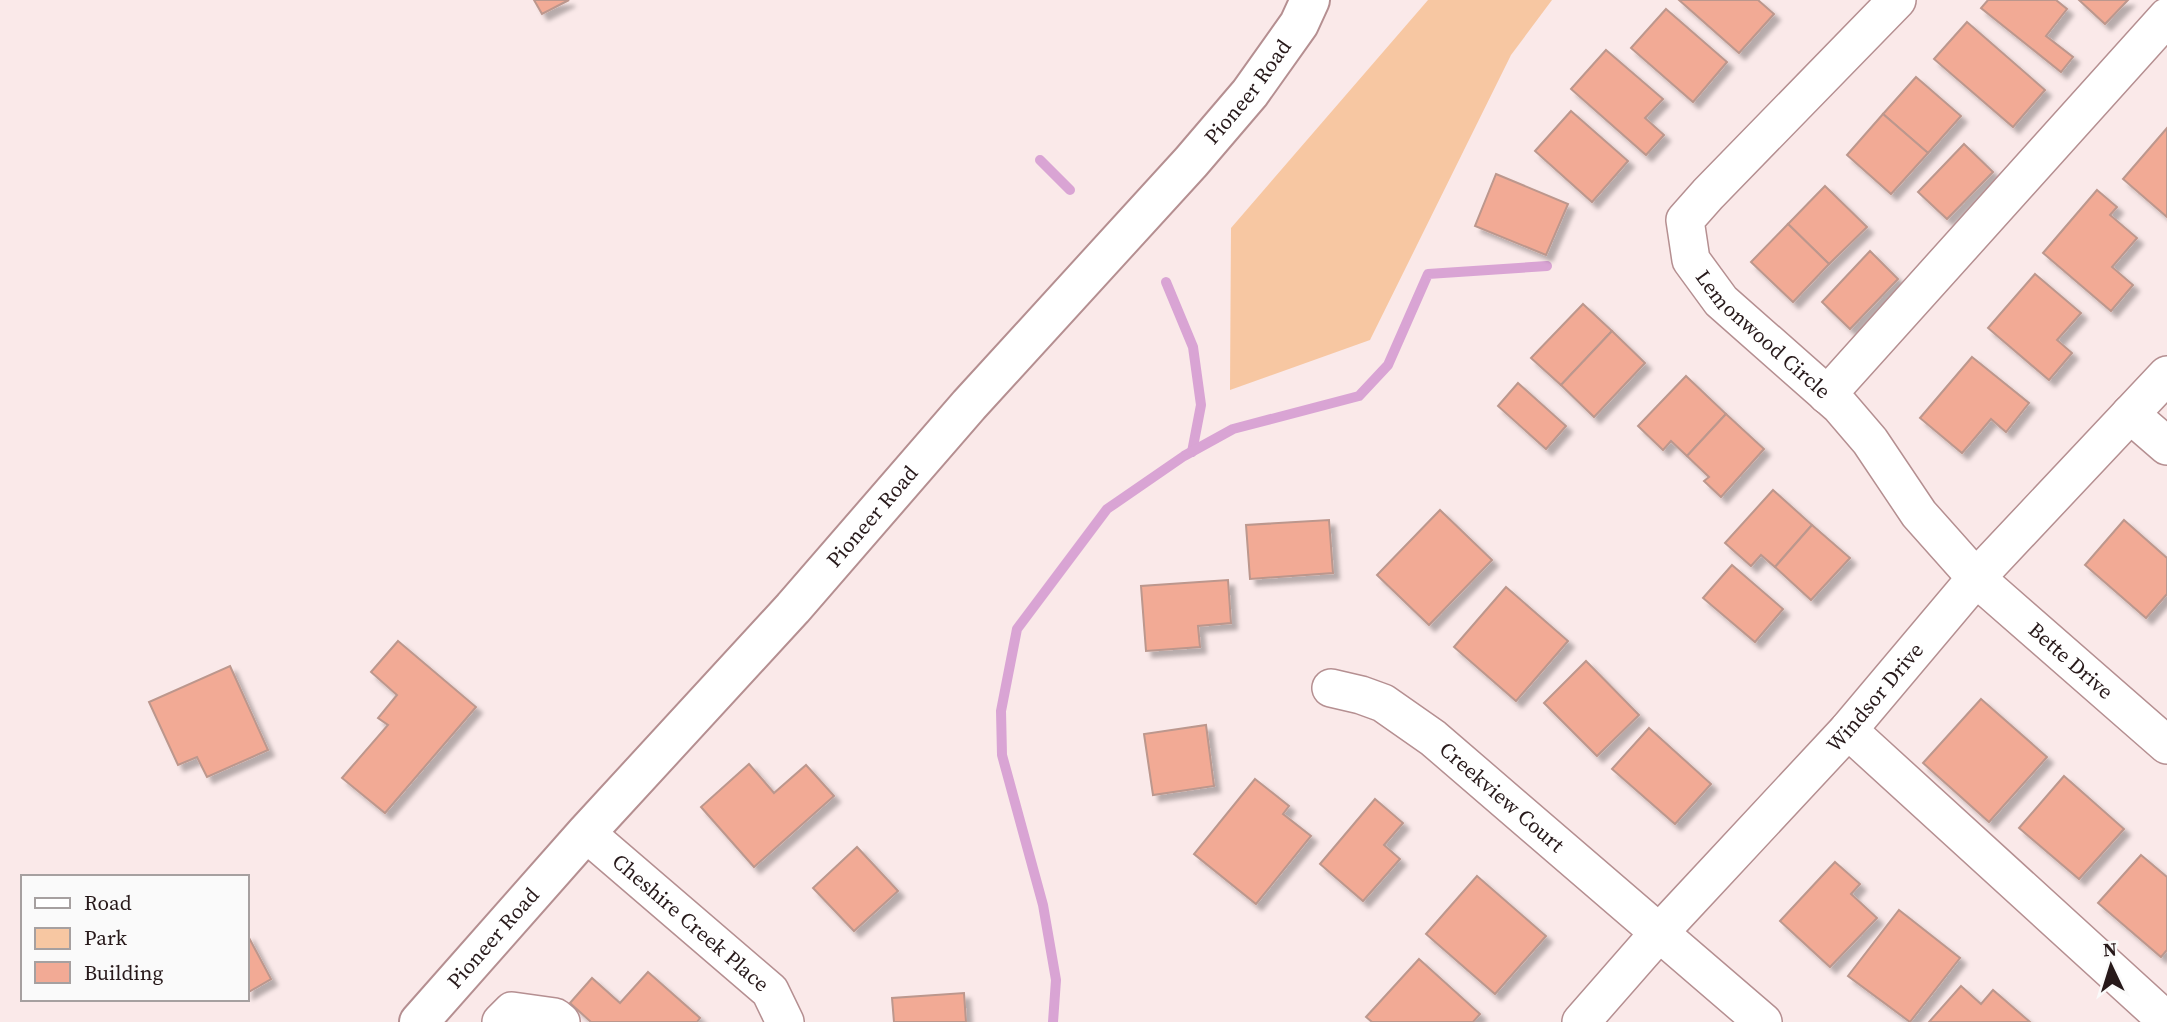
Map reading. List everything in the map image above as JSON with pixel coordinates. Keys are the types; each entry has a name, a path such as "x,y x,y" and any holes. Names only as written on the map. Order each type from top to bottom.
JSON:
{"main road":[{"name":"Pioneer Road","path":"419,1022 586,834 793,608 969,405 1191,162 1250,93 1299,24 1310,0"}],"street":[{"name":"Lemonwood Circle","path":"1897,0 1707,194 1685,220 1691,260 1721,301 1827,395 1870,441 1919,514 1976,578"},
{"path":"1827,395 2167,16"},
{"name":"Windsor Drive","path":"1581,1022 1658,934 1848,730 1976,578 2167,375"},
{"path":"2130,414 2167,446"},
{"name":"Bette Drive","path":"1976,578 2167,745"},
{"name":"Creekview Court","path":"1331,688 1383,703 1433,738 1763,1022"},
{"path":"1848,730 2167,1021"},
{"name":"Cheshire Creek Place","path":"586,834 770,991 785,1022"},
{"path":"502,1022 512,1011 555,1017 561,1022"}],"green space":[{"path":"1428,0 1552,0 1511,55 1370,340 1230,390 1231,228"}],"building":[{"path":"534,0 569,0 542,14"},
{"path":"1679,0 1758,0 1774,14 1739,53"},
{"path":"1988,0 2056,0 2067,9 2046,36 2073,57 2061,72 1981,8"},
{"path":"2079,0 2128,0 2105,24"},
{"path":"1666,9 1727,62 1693,102 1631,48"},
{"path":"1967,22 2045,90 2013,127 1934,59"},
{"path":"1606,50 1663,99 1645,118 1664,135 1646,155 1571,89"},
{"path":"1916,77 1961,116 1928,153 1883,114"},
{"path":"1571,111 1628,161 1592,202 1535,151"},
{"path":"1883,114 1928,153 1891,194 1847,155"},
{"path":"2167,128 2167,217 2123,179"},
{"path":"1964,144 1993,172 1947,219 1918,192"},
{"path":"1496,174 1568,204 1546,255 1475,226"},
{"path":"1825,186 1867,227 1829,264 1788,224"},
{"path":"2097,190 2117,207 2110,215 2137,238 2112,267 2133,285 2111,311 2043,253"},
{"path":"1788,224 1829,264 1793,302 1751,262"},
{"path":"1870,251 1898,279 1850,329 1822,302"},
{"path":"2035,274 2081,313 2057,340 2072,353 2049,380 1988,328"},
{"path":"1583,304 1612,331 1561,385 1531,358"},
{"path":"1612,331 1645,363 1594,417 1561,385"},
{"path":"1972,357 2029,403 2006,432 1991,419 1962,453 1920,418"},
{"path":"1686,376 1726,414 1687,456 1671,441 1663,450 1638,426"},
{"path":"1518,383 1566,426 1546,449 1498,406"},
{"path":"1726,414 1764,449 1721,497 1704,481 1709,477 1687,456"},
{"path":"1773,490 1812,525 1775,567 1761,555 1751,566 1725,543"},
{"path":"1440,510 1492,560 1429,625 1377,575"},
{"path":"1329,520 1333,573 1250,579 1246,525"},
{"path":"2124,520 2167,558 2167,594 2146,618 2085,565"},
{"path":"1812,525 1850,558 1811,600 1775,567"},
{"path":"1732,565 1783,609 1755,642 1703,598"},
{"path":"1228,580 1231,623 1198,626 1200,647 1146,651 1141,586"},
{"path":"1506,587 1568,641 1516,701 1454,647"},
{"path":"398,641 476,707 385,813 342,778 388,725 378,718 397,695 371,672"},
{"path":"1586,661 1639,715 1597,756 1544,703"},
{"path":"230,666 268,750 207,777 197,757 178,765 149,702"},
{"path":"1981,699 2047,757 1989,822 1923,763"},
{"path":"1206,725 1214,786 1153,795 1144,734"},
{"path":"1649,728 1711,784 1675,824 1612,769"},
{"path":"749,764 774,793 806,765 834,796 754,867 701,807"},
{"path":"2064,776 2124,829 2079,879 2019,828"},
{"path":"1255,779 1289,806 1283,814 1311,836 1256,904 1194,854"},
{"path":"1375,799 1403,823 1384,845 1400,859 1363,901 1320,864"},
{"path":"857,847 898,891 854,931 813,888"},
{"path":"2141,855 2167,877 2167,950 2161,957 2098,903"},
{"path":"1835,862 1860,884 1851,894 1877,918 1830,967 1780,921"},
{"path":"1477,876 1546,936 1495,994 1426,934"},
{"path":"1899,910 1960,958 1910,1022 1848,976"},
{"path":"248,936 271,979 248,992"},
{"path":"1419,959 1480,1014 1473,1022 1372,1022 1366,1017"},
{"path":"648,972 700,1018 697,1022 591,1022 570,1003 592,978 620,1003"},
{"path":"1961,986 1981,1004 1993,990 2030,1022 1929,1022"},
{"path":"964,993 966,1022 894,1022 892,998"}],"waterway":[{"path":"1040,160 1070,190"},
{"path":"1053,1022 1056,980 1043,905 1002,755 1001,711 1017,629 1107,509 1184,456 1233,429 1359,396 1388,365 1428,274 1547,266"},
{"path":"1166,282 1193,347 1201,405 1192,452"}]}
